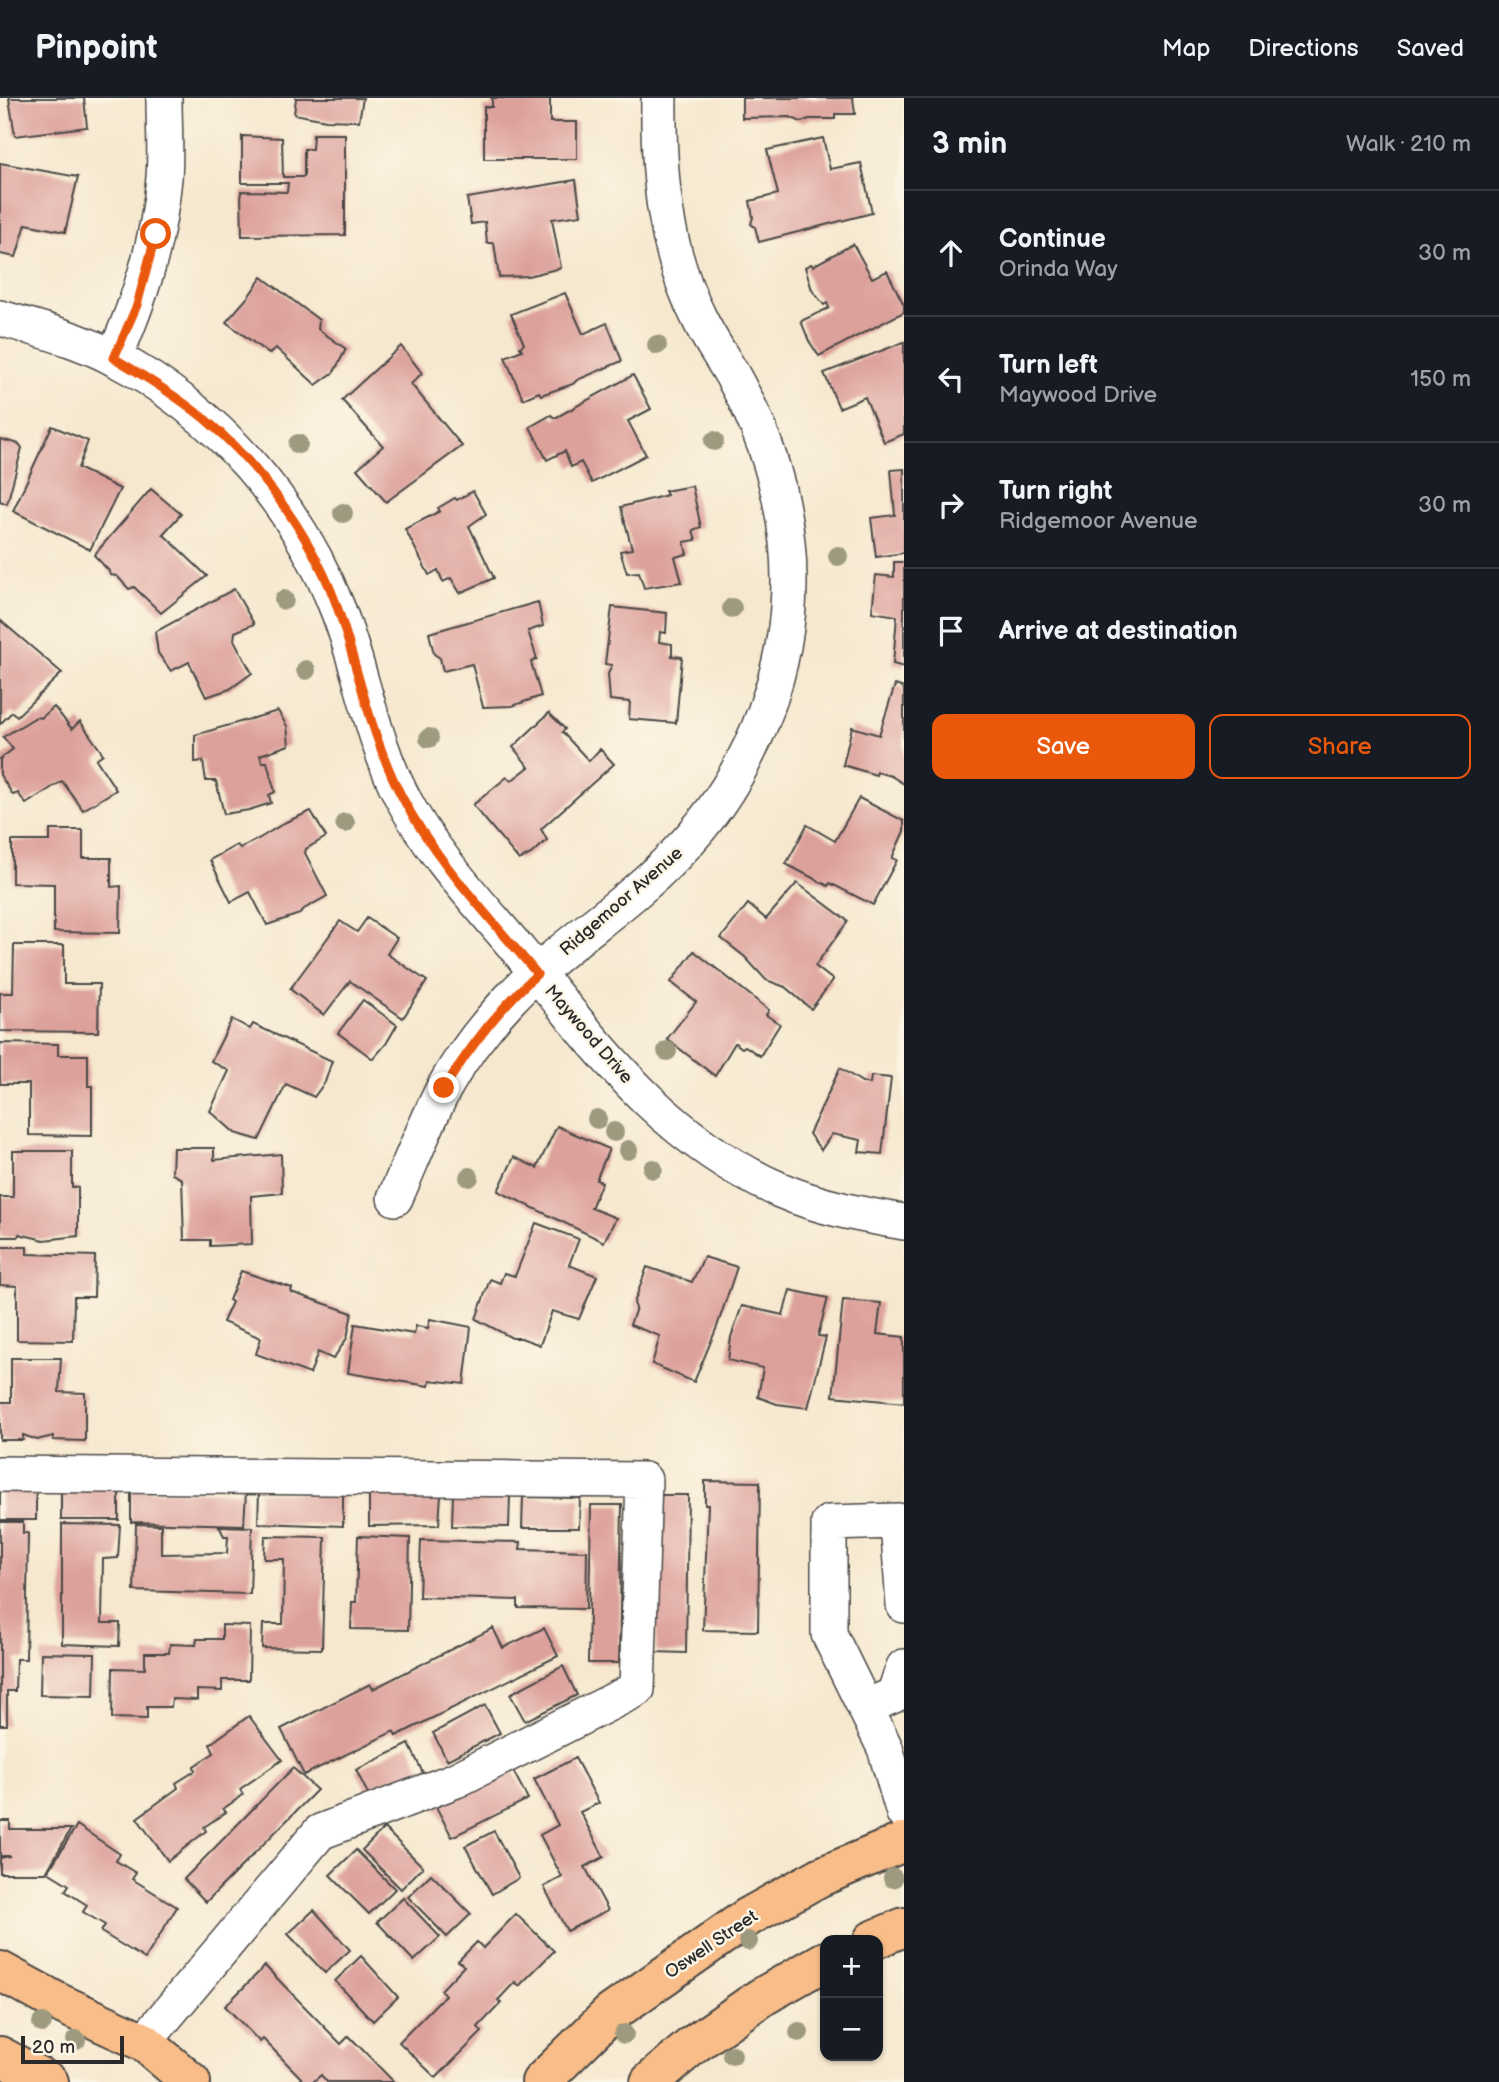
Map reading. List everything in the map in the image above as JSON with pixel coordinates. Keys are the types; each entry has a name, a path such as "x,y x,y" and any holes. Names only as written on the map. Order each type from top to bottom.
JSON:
{"main road":[{"name":"Oswell Street","path":"541,2082 610,2014 748,1917 820,1877 904,1843"},
{"path":"883,1936 904,1927"},
{"path":"650,2082 693,2045 749,2005 820,1964"},
{"path":"0,1971 57,2002 144,2042 191,2082"},
{"path":"0,2056 49,2082"}],"street":[{"path":"114,358 137,305 156,234 164,177 164,98"},
{"name":"Ridgemoor Avenue","path":"395,1198 444,1088 474,1041 509,1000 537,974 675,856 710,815 740,769 763,719 779,666 788,605 788,544 777,483 758,424 699,320 676,263 663,202 658,148 659,98"},
{"name":"Maywood Drive","path":"0,318 62,335 114,358 162,386 207,421 247,460 288,511 316,560 339,612 378,744 402,797 437,853 624,1077 672,1124 728,1164 794,1195 846,1212 904,1222"},
{"path":"0,1474 644,1480 637,1689 456,1780 320,1832 144,2042"},
{"path":"904,1605 898,1521 829,1523 829,1634 885,1748 904,1813"},
{"path":"866,1707 894,1695 904,1667"}],"building":[{"path":"9,98 84,98 87,127 15,136"},
{"path":"296,98 363,98 359,121 326,120 294,114"},
{"path":"492,98 550,98 550,122 577,122 577,159 484,159 484,107 492,107"},
{"path":"742,98 853,98 855,114 835,114 835,119 809,119 801,122 790,117 742,118"},
{"path":"313,134 345,134 345,235 242,236 241,191 287,192 288,183 242,183 242,136 282,138 283,177 304,177 304,149 312,149"},
{"path":"823,138 830,169 861,163 872,213 759,242 755,227 751,224 753,217 750,201 778,194 767,150"},
{"path":"0,163 78,177 65,232 26,224 16,257 0,254"},
{"path":"576,180 581,215 552,219 561,268 528,276 499,277 494,243 487,243 485,222 471,224 467,198"},
{"path":"853,244 872,278 887,271 904,305 904,312 819,356 801,321 829,308 812,290 805,267 811,264 813,266"},
{"path":"262,277 319,320 318,329 346,349 334,372 316,385 276,348 269,354 226,322"},
{"path":"565,293 583,334 607,323 622,361 573,384 541,395 539,392 523,399 505,357 522,350 520,347 524,344 511,314"},
{"path":"904,342 904,434 884,442 865,397 839,408 824,373"},
{"path":"401,346 422,373 411,384 462,446 386,502 357,469 383,446 342,400"},
{"path":"633,375 651,409 628,421 646,455 592,483 581,462 571,467 565,451 547,460 530,427 551,415 555,418"},
{"path":"52,426 88,441 78,468 120,489 90,550 13,511"},
{"path":"0,439 19,444 22,448 7,504 0,501"},
{"path":"904,469 904,553 876,557 871,518 895,515 891,470"},
{"path":"692,486 701,527 693,530 696,540 684,542 687,554 675,557 682,582 644,588 639,572 627,573 620,551 632,549 621,507 667,495 665,491"},
{"path":"151,489 181,514 163,534 207,576 161,613 134,587 129,589 117,576 110,575 94,555"},
{"path":"473,491 486,514 469,526 494,578 460,593 451,578 443,582 438,570 429,575 405,529 440,511 438,508 455,498 457,500"},
{"path":"894,562 904,562 904,667 893,664 897,616 872,612 876,575 894,577"},
{"path":"234,589 254,624 235,632 234,640 252,673 230,689 206,697 189,662 171,671 158,653 155,632"},
{"path":"538,602 543,626 528,631 537,659 531,662 541,696 512,706 483,707 472,664 443,671 440,658 434,654 429,633"},
{"path":"612,607 667,613 666,633 660,632 659,642 672,644 672,656 682,657 676,723 629,719 630,702 610,700 608,674 612,665 605,664"},
{"path":"0,620 62,673 17,716 12,712 0,724"},
{"path":"895,685 904,688 904,784 891,776 877,772 876,775 843,765 852,727 879,735"},
{"path":"54,707 72,729 80,721 103,754 96,759 116,790 83,810 62,781 26,804 18,793 13,795 0,775 0,759 13,749 3,737 36,717 41,718"},
{"path":"278,711 287,726 289,745 260,755 262,762 267,762 275,792 269,795 271,803 224,814 216,781 206,781 203,761 195,762 195,735"},
{"path":"549,713 565,729 562,732 589,761 600,749 614,764 541,829 547,840 519,860 473,805 507,777 511,781 529,767 513,747"},
{"path":"859,798 904,821 904,831 892,858 897,860 873,905 786,864 807,825 835,841"},
{"path":"311,811 326,837 306,849 305,853 327,896 300,914 267,925 250,892 231,902 210,860 237,845 240,848"},
{"path":"50,830 83,830 83,858 111,858 111,887 121,886 120,933 54,932 54,884 12,883 12,841 50,841"},
{"path":"797,883 848,921 815,966 833,980 811,1009 785,987 766,980 745,957 721,938 748,904 766,919"},
{"path":"367,918 397,938 387,954 427,981 403,1018 350,981 324,1015 290,989 340,921 357,932"},
{"path":"14,945 64,945 64,984 99,984 98,1032 0,1031 0,993 13,993"},
{"path":"694,951 769,1010 766,1015 780,1024 760,1056 735,1043 715,1076 667,1039 696,1002 671,982"},
{"path":"363,1000 397,1025 373,1059 338,1033"},
{"path":"232,1019 250,1029 253,1024 332,1061 325,1082 314,1097 286,1084 259,1140 235,1133 210,1111 229,1071 211,1061"},
{"path":"0,1043 58,1044 58,1055 88,1055 88,1086 92,1086 92,1136 29,1135 29,1084 0,1084"},
{"path":"840,1068 870,1084 871,1076 891,1078 882,1154 859,1152 861,1140 832,1134 821,1150 809,1134"},
{"path":"557,1126 609,1149 596,1180 602,1182 591,1208 616,1218 604,1242 498,1191 514,1157 537,1168"},
{"path":"173,1148 214,1148 214,1160 281,1154 282,1193 251,1196 252,1244 210,1246 210,1240 184,1240 182,1179 172,1174"},
{"path":"13,1151 72,1151 72,1187 78,1187 78,1236 44,1240 19,1234 18,1237 0,1237 0,1197 13,1197"},
{"path":"536,1223 579,1239 569,1265 597,1276 579,1319 552,1311 540,1345 521,1338 512,1338 476,1319 490,1279 500,1283 504,1273 515,1276"},
{"path":"0,1247 27,1247 27,1254 95,1256 94,1297 74,1297 73,1341 17,1340 17,1286 0,1285"},
{"path":"704,1257 737,1267 717,1327 694,1382 652,1364 660,1336 630,1325 636,1308 634,1303 647,1267 692,1282"},
{"path":"241,1271 292,1288 291,1292 352,1313 347,1338 333,1359 318,1352 310,1374 256,1354 261,1338 223,1322"},
{"path":"790,1290 828,1298 818,1336 826,1337 808,1408 777,1404 758,1397 763,1368 728,1360 731,1337 742,1306 783,1315"},
{"path":"843,1300 881,1303 877,1334 904,1337 904,1403 833,1396"},
{"path":"430,1319 471,1327 464,1384 430,1380 429,1386 348,1373 355,1324 414,1334 416,1326 428,1328"},
{"path":"11,1358 61,1358 59,1392 85,1393 85,1441 53,1440 53,1436 37,1440 23,1435 23,1440 0,1440 0,1402 11,1402"},
{"path":"705,1481 760,1482 758,1631 703,1630 708,1505 705,1505"},
{"path":"0,1488 36,1488 36,1520 0,1520"},
{"path":"61,1488 119,1489 119,1520 61,1520"},
{"path":"131,1490 246,1492 244,1525 131,1522"},
{"path":"259,1491 343,1494 343,1526 258,1523"},
{"path":"369,1494 441,1494 439,1525 369,1526"},
{"path":"453,1494 510,1495 509,1527 452,1526"},
{"path":"657,1495 688,1495 686,1653 656,1652"},
{"path":"523,1497 580,1498 579,1528 522,1528"},
{"path":"591,1505 622,1505 619,1663 588,1663"},
{"path":"0,1522 23,1522 23,1533 28,1533 26,1659 16,1659 15,1691 7,1691 7,1725 0,1725"},
{"path":"62,1524 120,1525 118,1558 103,1559 102,1623 120,1623 119,1646 62,1644"},
{"path":"136,1524 161,1525 161,1554 227,1553 228,1536 224,1536 219,1526 252,1527 250,1594 134,1591"},
{"path":"265,1536 325,1537 322,1649 262,1648 263,1624 283,1624 284,1559 264,1559"},
{"path":"358,1536 410,1538 408,1630 351,1629 352,1602 356,1602"},
{"path":"421,1540 521,1542 520,1549 587,1551 586,1609 518,1608 518,1600 419,1597"},
{"path":"222,1625 250,1626 249,1680 222,1680 222,1691 197,1690 197,1700 172,1699 171,1707 147,1707 147,1719 112,1718 113,1668 145,1669 145,1653 169,1653 170,1644 196,1645 197,1639 222,1639"},
{"path":"493,1628 503,1648 544,1628 558,1656 396,1736 394,1731 304,1775 281,1729 370,1684 373,1689"},
{"path":"41,1653 95,1654 94,1696 40,1695"},
{"path":"563,1666 577,1695 525,1721 510,1694"},
{"path":"485,1705 500,1733 447,1760 433,1733"},
{"path":"249,1716 282,1760 240,1789 243,1795 223,1809 226,1812 204,1827 206,1831 168,1861 137,1818 178,1788 176,1783 195,1771 194,1766 214,1753 210,1744"},
{"path":"409,1744 423,1773 371,1800 356,1770"},
{"path":"575,1758 599,1803 580,1812 604,1857 585,1867 608,1910 567,1931 544,1887 562,1877 540,1835 558,1825 534,1779"},
{"path":"511,1767 528,1799 452,1837 436,1807"},
{"path":"293,1768 317,1790 206,1902 184,1879"},
{"path":"0,1821 10,1821 10,1829 71,1829 46,1873 0,1873 0,1858 10,1856 0,1856"},
{"path":"77,1825 120,1854 116,1861 136,1873 132,1879 177,1907 145,1959 101,1932 105,1925 83,1912 87,1905 65,1891 69,1885 48,1872"},
{"path":"384,1828 423,1867 401,1889 362,1850"},
{"path":"494,1831 519,1878 492,1894 465,1846"},
{"path":"356,1850 395,1889 369,1914 330,1875"},
{"path":"431,1874 471,1914 447,1937 408,1897"},
{"path":"403,1898 440,1937 414,1961 377,1922"},
{"path":"314,1910 350,1950 325,1973 288,1934"},
{"path":"516,1914 554,1951 519,1986 515,1982 498,2000 501,2003 478,2027 482,2032 436,2078 399,2042 445,1995 441,1990 464,1966 458,1961 477,1942 483,1948"},
{"path":"361,1956 398,1997 373,2021 335,1981"},
{"path":"265,1966 341,2044 349,2036 394,2082 327,2082 321,2075 313,2082 305,2082 263,2039 260,2042 225,2006"}],"route":[{"path":"156,234 137,305 114,358 162,386 207,421 247,460 288,511 316,560 339,612 378,744 402,797 437,853 537,974 509,1000 474,1041 444,1088"}]}
